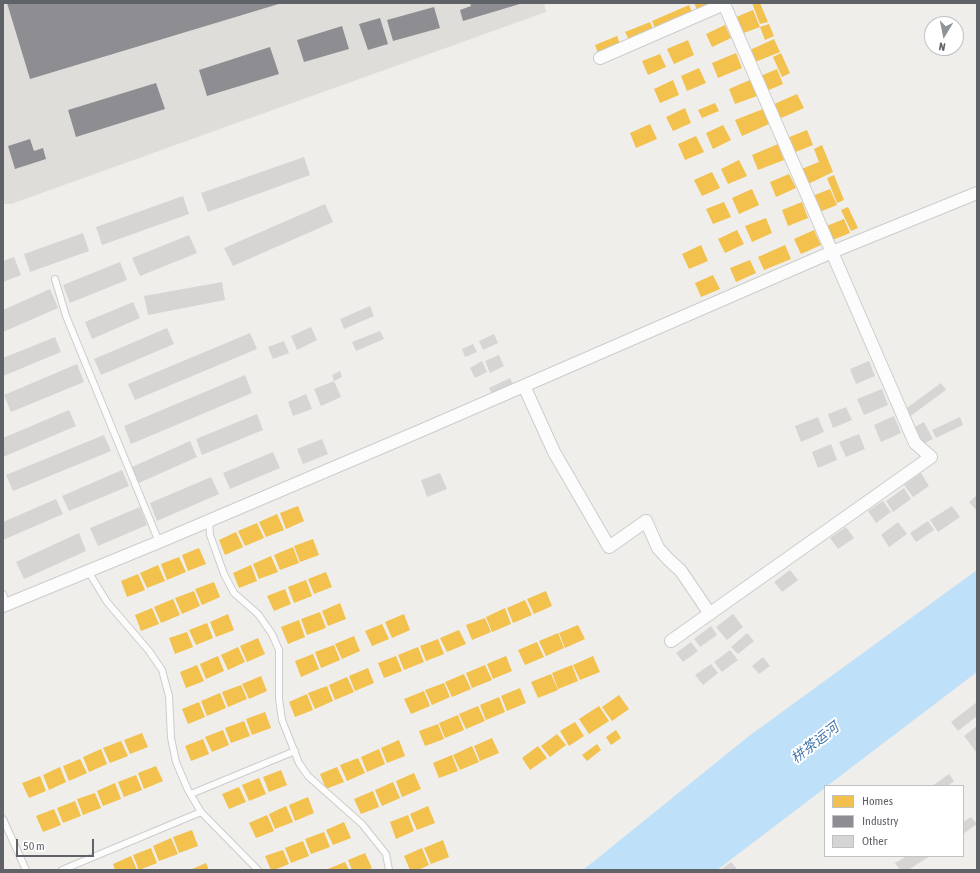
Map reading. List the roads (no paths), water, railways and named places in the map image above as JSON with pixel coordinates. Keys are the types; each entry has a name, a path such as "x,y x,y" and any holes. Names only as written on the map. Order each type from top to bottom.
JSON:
{"street":[{"path":"600,58 724,4 923,463 671,641"},
{"path":"4,602 88,572 524,386 832,252 977,193"},
{"path":"524,386 554,452 609,547 646,521 658,548 680,570 710,614"}],"lane":[{"path":"55,279 66,316 159,542"},
{"path":"209,521 210,535 224,574 234,593 258,614 272,634 279,650 279,699 282,720 299,763 308,776 362,824 386,854 389,870"},
{"path":"88,572 107,602 162,670 168,696 171,738 176,762 201,812 258,870"},
{"path":"191,794 294,751"},
{"path":"62,870 201,812"},
{"path":"3,819 26,870"}],"water":[{"name":"栟茶运河","path":"977,570 977,672 828,785 824,785 824,789 717,870 583,870 749,736"}]}
